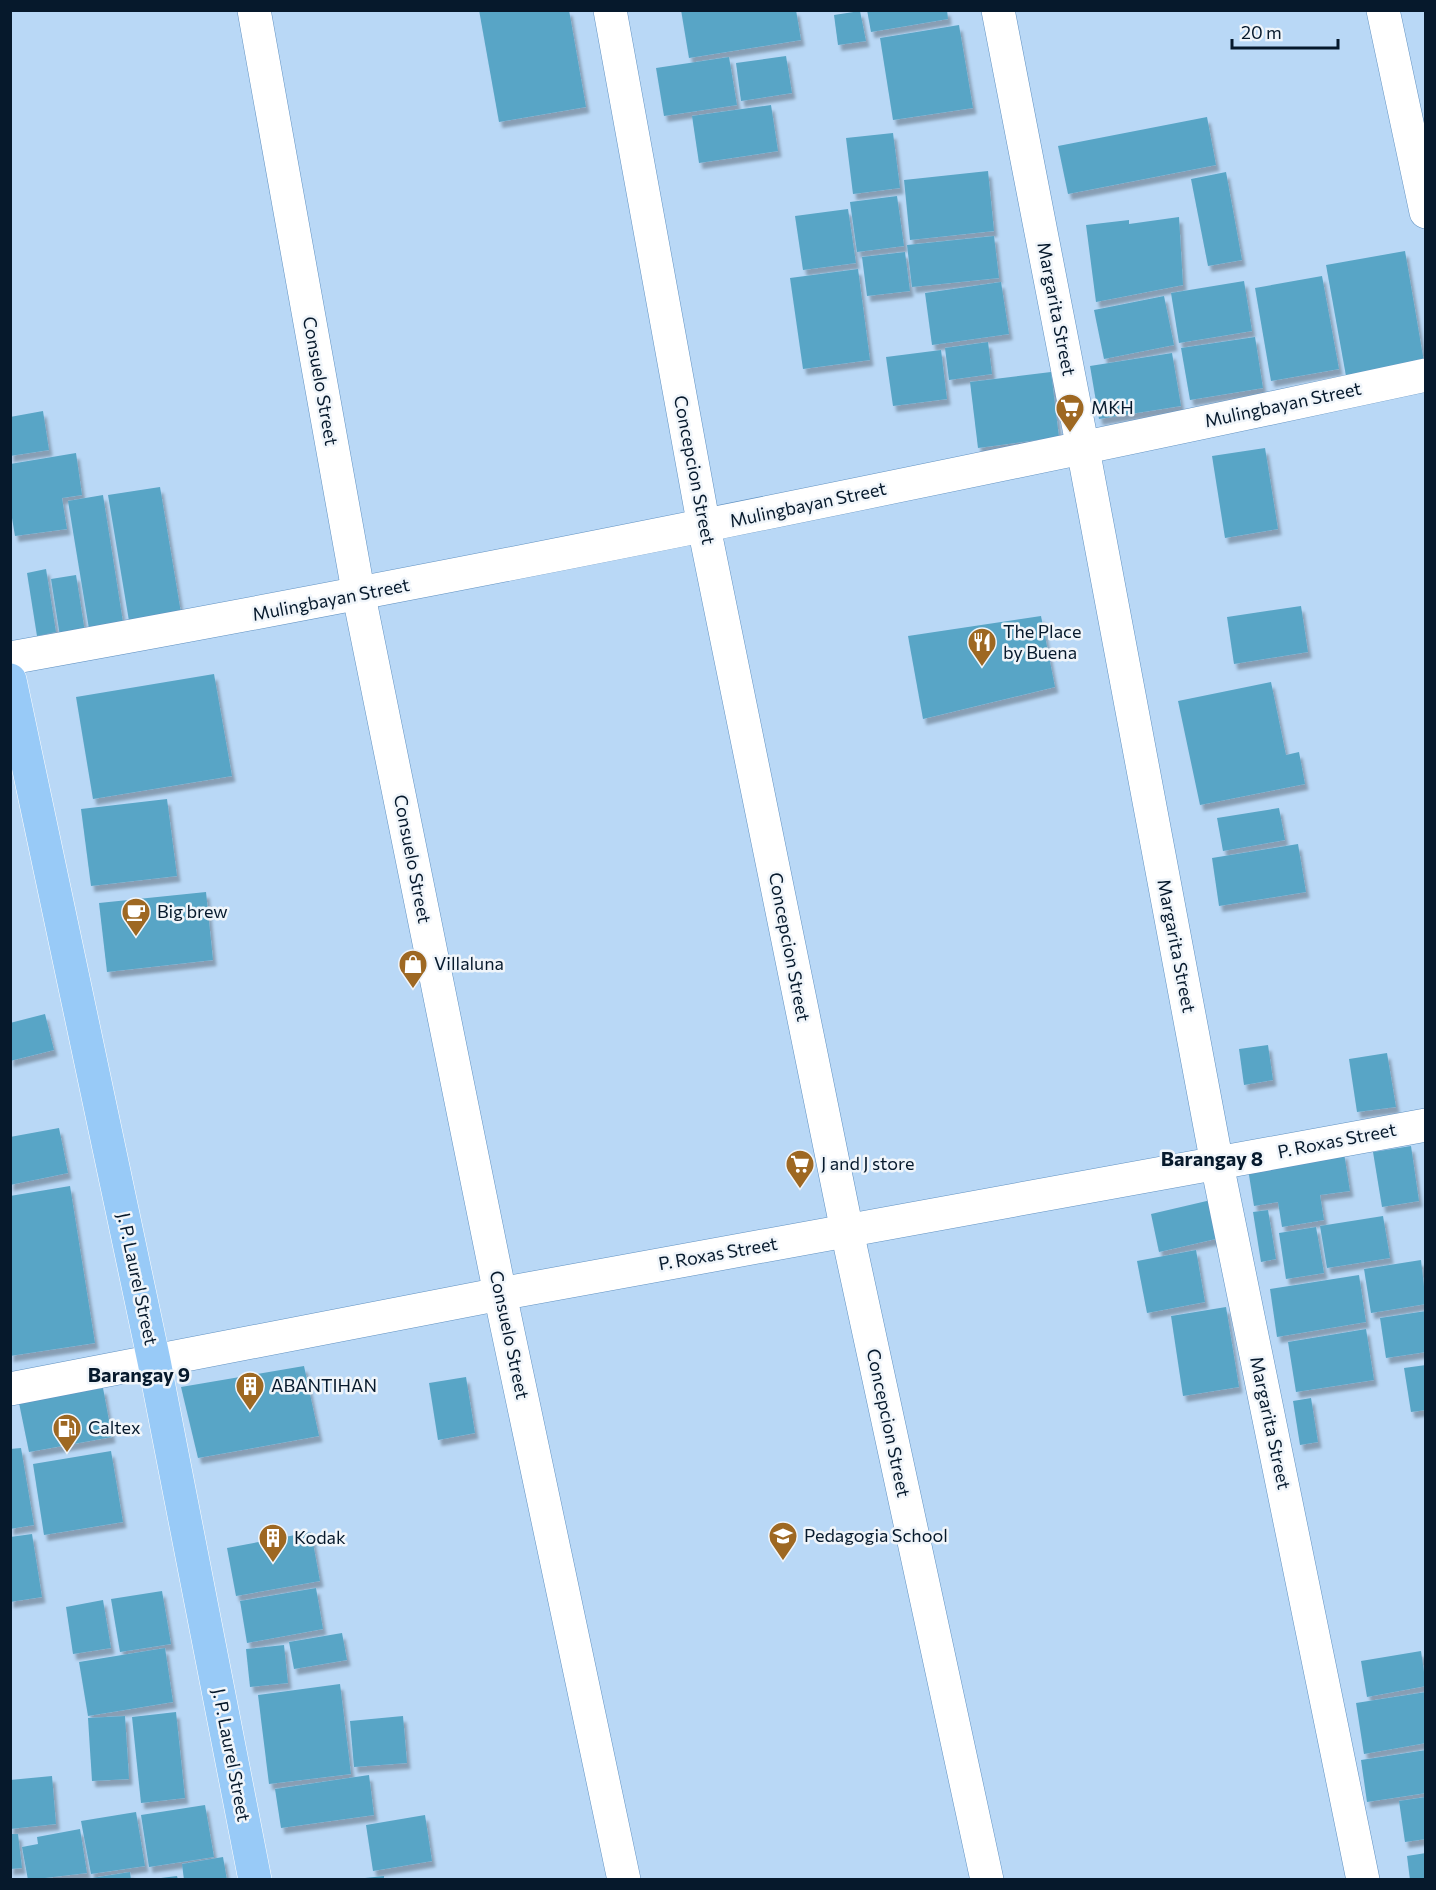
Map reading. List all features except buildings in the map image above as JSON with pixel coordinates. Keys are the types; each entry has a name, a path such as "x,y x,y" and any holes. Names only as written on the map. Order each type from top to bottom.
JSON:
{"main road":[{"name":"J. P. Laurel Street","path":"10,680 154,1361 255,1880"}],"street":[{"name":"Consuelo Street","path":"254,10 359,596 500,1294 624,1880"},
{"name":"Concepcion Street","path":"610,10 704,527 846,1231 987,1880"},
{"name":"Margarita Street","path":"998,10 1217,1164 1363,1880"},
{"path":"1383,10 1425,212"},
{"name":"Mulingbayan Street","path":"10,658 359,596 1083,449 1425,375"},
{"name":"P. Roxas Street","path":"10,1389 500,1294 1425,1125"}],"place":[{"name":"MKH","path":"1070,434"},
{"name":"The Place by Buena","path":"982,668"},
{"name":"Big brew","path":"136,938"},
{"name":"Villaluna","path":"413,990"},
{"name":"J and J store","path":"800,1190"},
{"name":"ABANTIHAN","path":"250,1412"},
{"name":"Caltex","path":"67,1454"},
{"name":"Pedagogia School","path":"783,1562"},
{"name":"Kodak","path":"273,1564"}],"district":[{"name":"Barangay 8","path":"1212,1159"},
{"name":"Barangay 9","path":"139,1375"}]}
